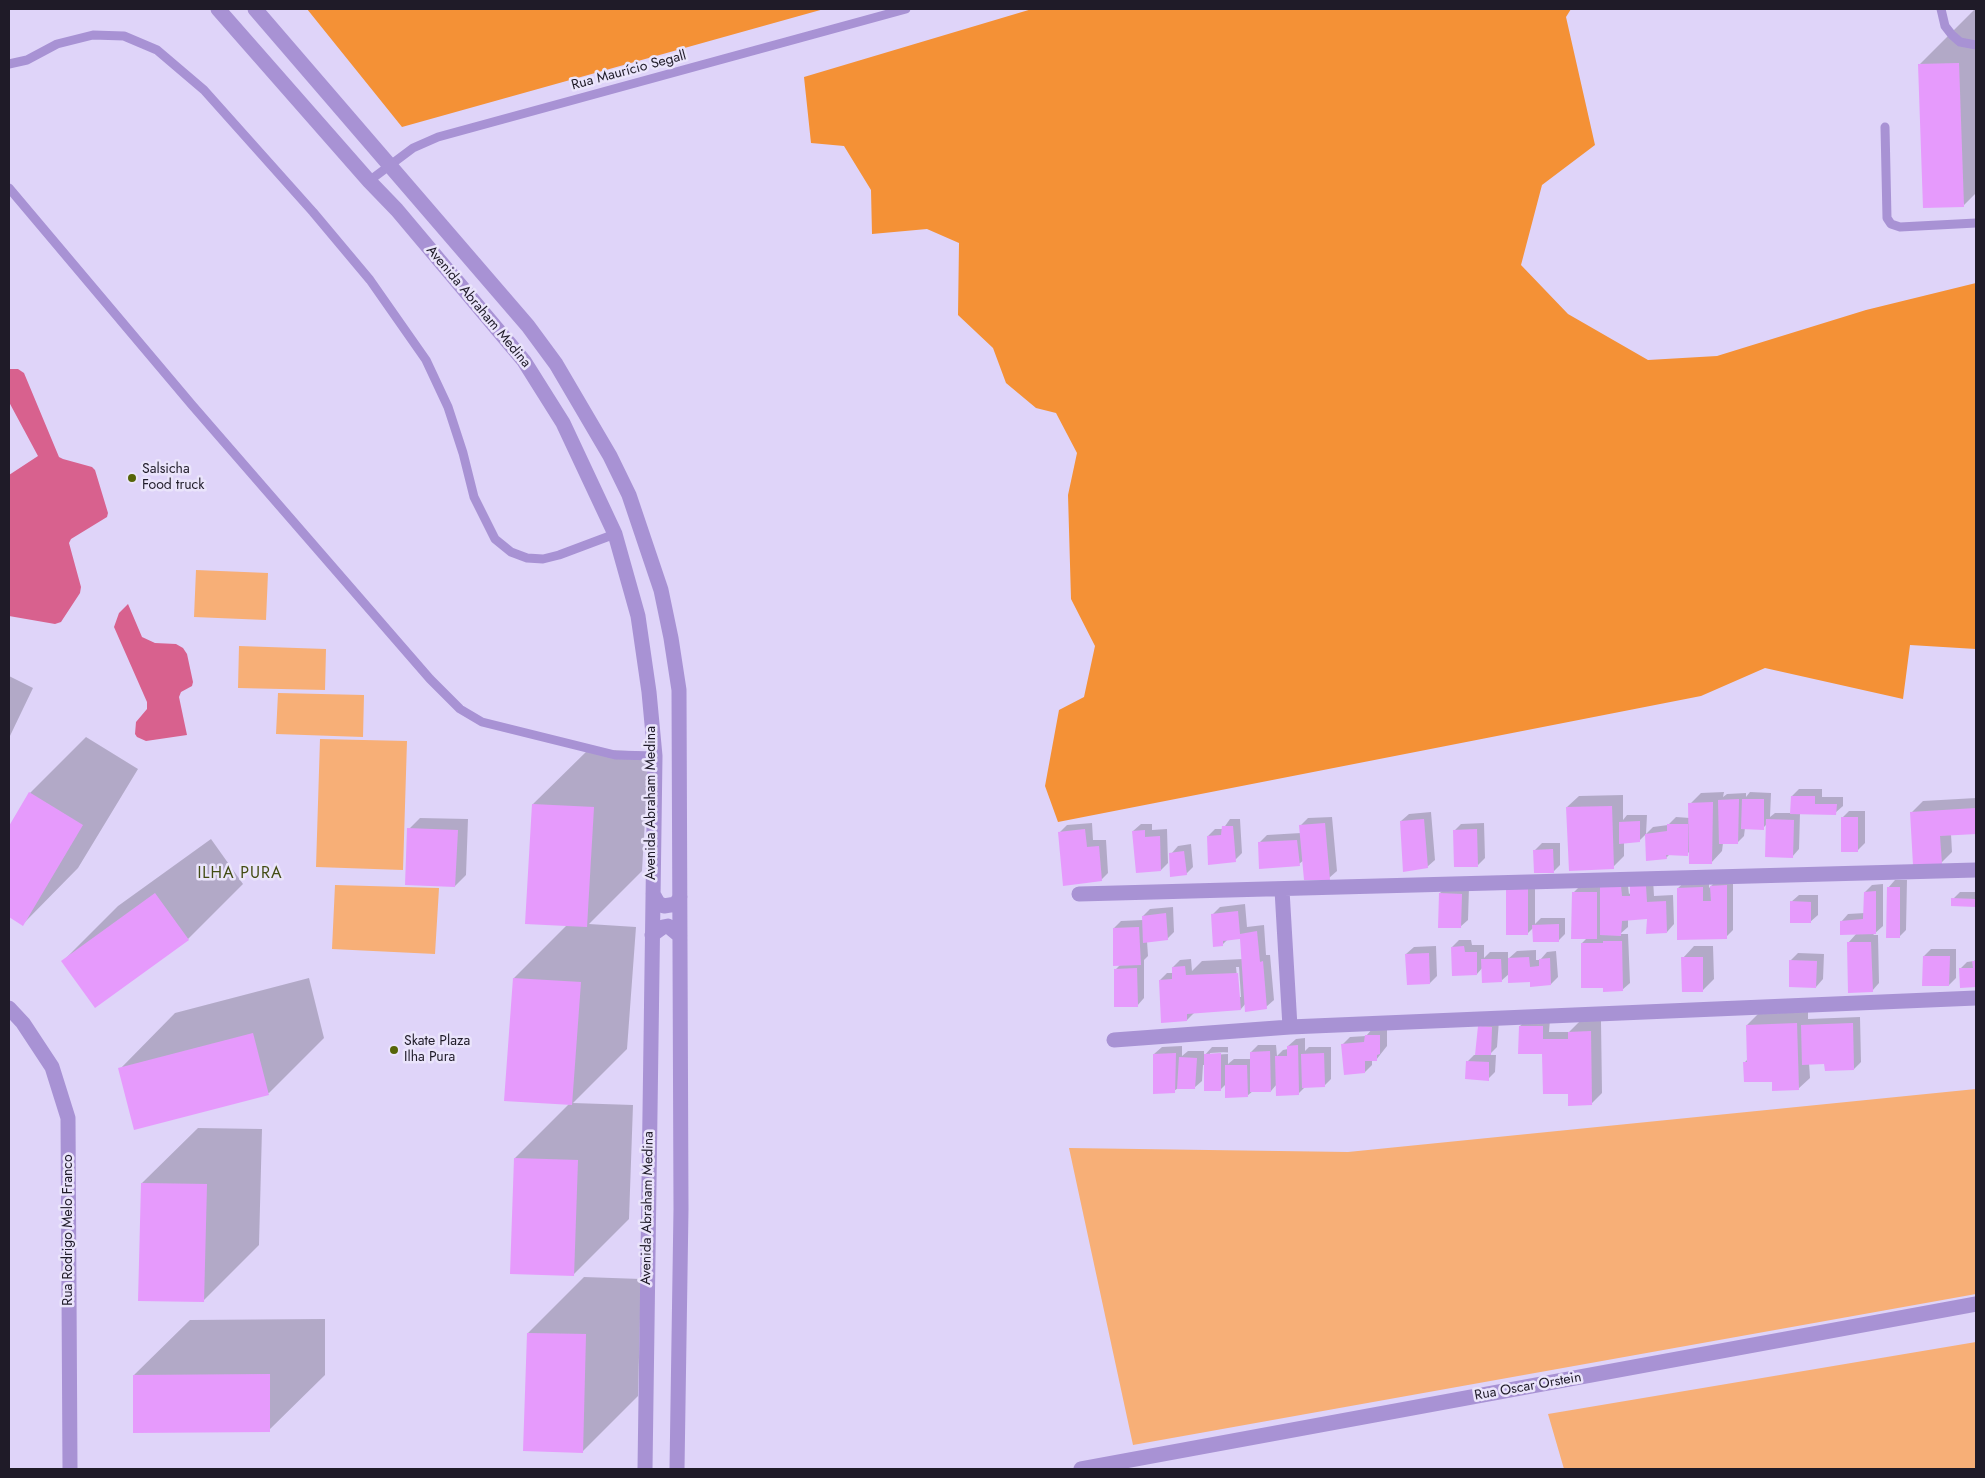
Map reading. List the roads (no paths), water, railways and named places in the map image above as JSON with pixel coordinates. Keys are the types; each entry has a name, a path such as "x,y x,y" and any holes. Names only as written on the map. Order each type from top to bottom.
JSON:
{"street":[{"name":"Avenida Abraham Medina","path":"218,9 403,218 524,361 563,423 615,534 638,616 650,692 655,756 644,1469"},
{"name":"Avenida Abraham Medina","path":"255,9 528,326 556,364 610,456 629,495 661,590 679,690 681,1209 677,1469"},
{"path":"1078,894 1976,870"},
{"path":"1282,890 1290,1027"},
{"path":"653,894 658,903 664,906 676,904 680,897"},
{"path":"652,935 662,927 668,926 680,936"},
{"path":"1114,1040 1290,1027 1976,998"},
{"name":"Rua Rodrigo Melo Franco","path":"9,1008 23,1022 52,1067 68,1118 70,1469"},
{"name":"Rua Oscar Orstein","path":"1081,1469 1976,1304"}],"lane":[{"name":"Rua Maurício Segall","path":"369,181 389,164 413,148 438,137 906,9"},
{"path":"1941,9 1945,26 1952,35 1960,42 1976,45"},
{"path":"9,64 27,60 57,44 93,35 124,36 157,50 204,90 313,212 370,280 426,360 448,407 463,453 474,497 495,539 511,552 527,558 542,559 559,555 615,534"},
{"path":"1885,127 1887,218 1891,224 1900,227 1976,224"},
{"path":"9,188 192,405 430,679 460,710 482,722 615,755 655,756"}],"place":[{"name":"Salsicha Food truck","path":"132,478"},
{"name":"Skate Plaza Ilha Pura","path":"394,1050"}],"district":[{"name":"ILHA PURA","path":"240,874"}]}
